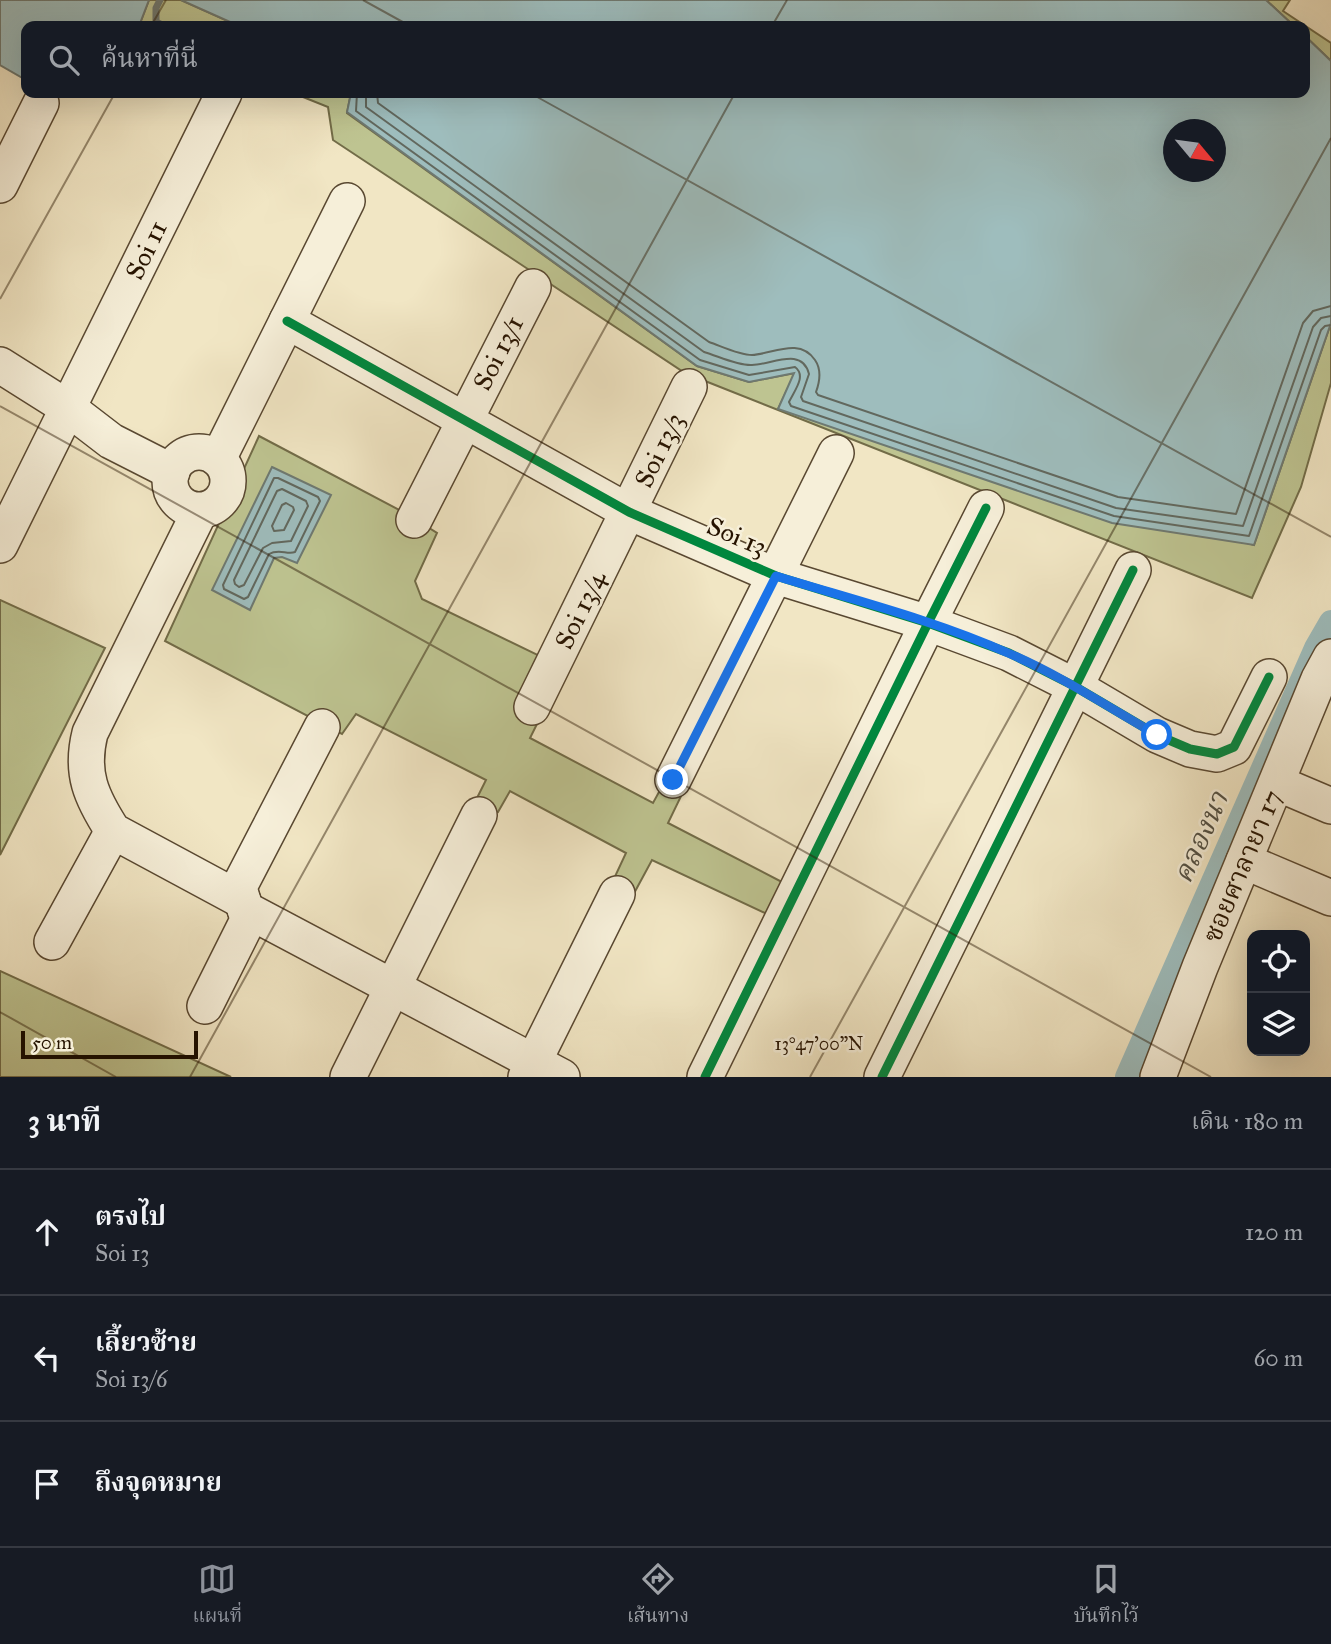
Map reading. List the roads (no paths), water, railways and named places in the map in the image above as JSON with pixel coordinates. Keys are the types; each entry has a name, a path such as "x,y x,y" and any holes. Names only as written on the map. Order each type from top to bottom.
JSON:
{"street":[{"name":"Soi 11","path":"0,545 221,98"},
{"path":"0,185 41,103"},
{"path":"218,459 347,201"},
{"name":"Soi 13/1","path":"414,520 533,287"},
{"name":"Soi 13","path":"287,321 629,512 776,576 928,623 1009,653 1074,686 1157,735 1190,749 1217,754 1234,747 1269,677"},
{"path":"0,365 68,408 111,441 172,472"},
{"name":"Soi 13/3","path":"629,512 689,387"},
{"path":"201,452 218,459 227,473 227,491 217,505 191,510 176,499 172,491 172,472 183,457 201,452"},
{"path":"673,780 836,453"},
{"path":"705,1077 986,508"},
{"path":"201,510 90,733 85,754 87,776 99,807 113,831 540,1072 617,894"},
{"name":"Soi 13/4","path":"532,708 629,512"},
{"path":"882,1077 1133,570"},
{"name":"ซอยศาลายา 17","path":"1158,1077 1200,967 1319,679 1331,657"},
{"path":"205,1006 248,920 239,887 322,727"},
{"path":"1277,783 1331,806"},
{"path":"348,1077 479,815"},
{"path":"52,942 113,831"},
{"path":"1244,861 1331,898"}],"water":[{"path":"0,0 149,0 141,21 21,21 21,77 0,65"},
{"path":"181,0 1266,0 1289,21 228,21"},
{"path":"1310,41 1331,61 1331,323 1254,545 1112,523 778,409 794,373 749,382 697,366 347,112 350,98 1310,98"},
{"path":"272,467 331,495 297,563 282,557 274,558 250,610 212,590"}],"waterway":[{"path":"156,21 156,8 160,0"},
{"name":"คลองนา","path":"1127,1077 1316,648 1331,622"}]}
